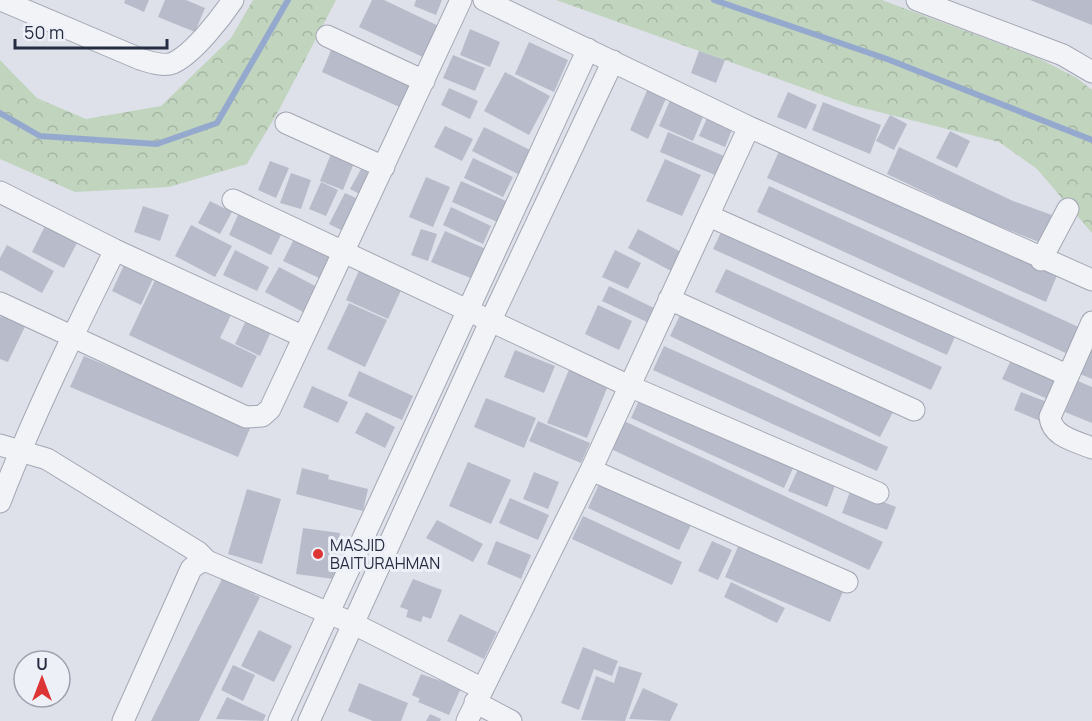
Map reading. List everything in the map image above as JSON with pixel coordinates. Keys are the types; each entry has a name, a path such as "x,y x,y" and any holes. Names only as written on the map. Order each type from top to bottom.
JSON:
{"street":[{"path":"1,0 157,64 172,63 183,55 220,20 233,0"},
{"path":"0,303 253,419 262,416 270,409 302,336 384,167 461,0"},
{"path":"484,0 749,128 1041,260 1092,280"},
{"path":"917,0 1063,55 1092,72"},
{"path":"327,36 424,81"},
{"path":"279,721 588,49"},
{"path":"309,721 490,322 613,61"},
{"path":"286,123 384,167"},
{"path":"475,704 591,470 749,128"},
{"path":"0,192 115,250 302,336"},
{"path":"233,200 629,386 878,493"},
{"path":"1041,260 1068,209"},
{"path":"709,216 1067,375"},
{"path":"0,502 10,448 72,336 115,250"},
{"path":"669,299 914,410"},
{"path":"1090,333 1067,375 1050,417 1051,425 1057,433 1092,448"},
{"path":"10,448 47,459 129,507 198,552 207,561 352,623 475,704 511,721"},
{"path":"591,470 848,582"},
{"path":"123,721 191,569 198,563 207,561"}],"green space":[{"path":"253,0 336,0 279,110 247,164 169,187 75,192 0,159 0,60 37,98 86,119 161,106 231,38"},
{"path":"556,0 882,0 1038,58 1077,78 1092,90 1092,233 1037,169 999,142 851,105"}],"building":[{"path":"125,0 149,0 144,12 124,3"},
{"path":"165,0 186,0 205,8 195,32 158,17"},
{"path":"372,0 384,0 445,29 429,60 359,27"},
{"path":"416,0 442,0 436,15 414,6"},
{"path":"1030,0 1092,0 1092,25 1082,21"},
{"path":"470,29 500,42 490,67 460,55"},
{"path":"529,42 568,60 554,92 515,74"},
{"path":"334,43 419,82 406,110 322,72"},
{"path":"699,51 725,60 716,83 691,73"},
{"path":"453,55 485,68 475,91 443,78"},
{"path":"505,72 550,96 529,135 484,111"},
{"path":"649,86 668,94 648,139 630,130"},
{"path":"449,88 478,101 470,119 441,105"},
{"path":"788,92 817,105 806,129 777,117"},
{"path":"671,98 705,112 693,141 659,126"},
{"path":"823,102 881,125 870,154 812,130"},
{"path":"890,115 907,124 894,150 876,141"},
{"path":"708,116 733,127 725,147 699,136"},
{"path":"445,126 473,139 462,161 434,147"},
{"path":"484,127 532,151 520,175 472,151"},
{"path":"950,131 970,141 957,168 936,158"},
{"path":"668,132 724,156 715,175 660,152"},
{"path":"899,147 1013,201 1052,215 1039,242 981,219 887,174"},
{"path":"780,149 1058,273 1046,302 767,178"},
{"path":"331,154 354,163 343,190 320,181"},
{"path":"473,158 513,177 503,197 464,178"},
{"path":"665,159 701,175 682,216 646,201"},
{"path":"270,161 289,168 276,198 258,190"},
{"path":"361,169 376,177 365,197 350,189"},
{"path":"291,173 311,180 301,209 280,203"},
{"path":"426,177 450,187 433,227 409,217"},
{"path":"461,181 513,204 504,225 452,202"},
{"path":"321,182 338,190 326,216 309,209"},
{"path":"769,186 1083,329 1070,355 757,212"},
{"path":"345,193 365,202 349,234 329,224"},
{"path":"210,201 232,212 220,234 198,223"},
{"path":"143,206 169,215 160,241 134,232"},
{"path":"451,207 491,226 483,244 443,225"},
{"path":"241,208 284,229 271,255 229,235"},
{"path":"191,225 232,246 215,277 175,256"},
{"path":"45,226 78,241 64,268 32,252"},
{"path":"724,226 957,332 947,355 713,249"},
{"path":"421,229 437,234 428,261 411,255"},
{"path":"638,229 681,252 671,271 628,248"},
{"path":"445,231 486,249 473,279 431,262"},
{"path":"296,235 334,254 321,279 283,261"},
{"path":"7,245 54,271 42,293 0,270 0,258"},
{"path":"235,250 269,267 257,291 223,275"},
{"path":"615,250 641,263 628,289 602,277"},
{"path":"124,265 153,279 141,305 112,291"},
{"path":"279,267 319,288 305,313 265,292"},
{"path":"360,268 403,286 388,319 346,300"},
{"path":"726,269 942,367 931,390 715,292"},
{"path":"157,276 233,311 220,338 257,356 242,388 129,335"},
{"path":"609,286 656,309 649,323 602,301"},
{"path":"349,303 387,320 365,367 327,349"},
{"path":"598,305 632,321 619,350 585,334"},
{"path":"5,307 29,318 8,362 0,359 0,318"},
{"path":"682,311 893,412 880,437 670,336"},
{"path":"249,314 274,325 260,356 235,344"},
{"path":"1092,344 1092,379 1080,374"},
{"path":"664,346 888,447 877,471 653,370"},
{"path":"515,350 555,366 544,393 504,377"},
{"path":"84,356 251,426 238,457 70,387"},
{"path":"1012,358 1060,378 1050,400 1002,379"},
{"path":"570,367 609,383 587,438 547,423"},
{"path":"359,371 413,396 402,420 348,396"},
{"path":"1078,381 1092,387 1092,423 1065,412"},
{"path":"312,386 348,402 338,423 303,407"},
{"path":"1021,392 1047,402 1040,421 1014,410"},
{"path":"642,394 795,464 784,488 631,418"},
{"path":"486,398 536,418 524,448 474,427"},
{"path":"366,412 395,427 385,448 355,433"},
{"path":"622,420 883,542 869,570 609,448"},
{"path":"538,421 590,443 581,463 529,441"},
{"path":"468,462 511,480 491,524 449,506"},
{"path":"799,467 836,483 827,507 788,491"},
{"path":"302,468 329,475 328,479 368,489 363,511 296,494"},
{"path":"534,472 559,482 548,509 523,499"},
{"path":"599,484 691,525 679,550 588,508"},
{"path":"247,489 281,499 262,564 228,554"},
{"path":"851,489 896,507 887,530 842,513"},
{"path":"510,498 549,515 538,540 499,523"},
{"path":"583,516 682,562 672,585 572,539"},
{"path":"437,520 483,544 473,562 426,538"},
{"name":"MASJID BAITURAHMAN","path":"303,528 340,533 334,579 296,574"},
{"path":"496,541 531,555 521,579 487,564"},
{"path":"712,541 732,550 718,580 698,571"},
{"path":"740,542 845,587 830,622 725,577"},
{"path":"222,579 260,597 199,721 151,721"},
{"path":"413,579 442,590 431,619 423,616 421,622 406,617 408,610 400,607"},
{"path":"731,582 785,608 777,623 724,597"},
{"path":"460,614 497,632 484,659 447,641"},
{"path":"259,630 292,646 274,682 241,666"},
{"path":"583,647 618,661 612,676 594,669 579,710 561,703"},
{"path":"233,665 255,675 243,701 221,690"},
{"path":"619,666 642,673 625,721 581,720 596,676 614,683"},
{"path":"421,674 461,688 449,715 418,702 420,699 412,695"},
{"path":"359,683 408,703 401,721 373,721 348,711"},
{"path":"643,688 678,704 670,721 629,719"},
{"path":"227,697 266,715 263,721 216,719"},
{"path":"430,714 441,719 440,721 426,721"}],"waterway":[{"path":"0,113 40,136 157,144 217,123 288,0"},
{"path":"714,0 887,59 1092,140"}],"place":[{"name":"MASJID BAITURAHMAN","path":"318,554"}]}
